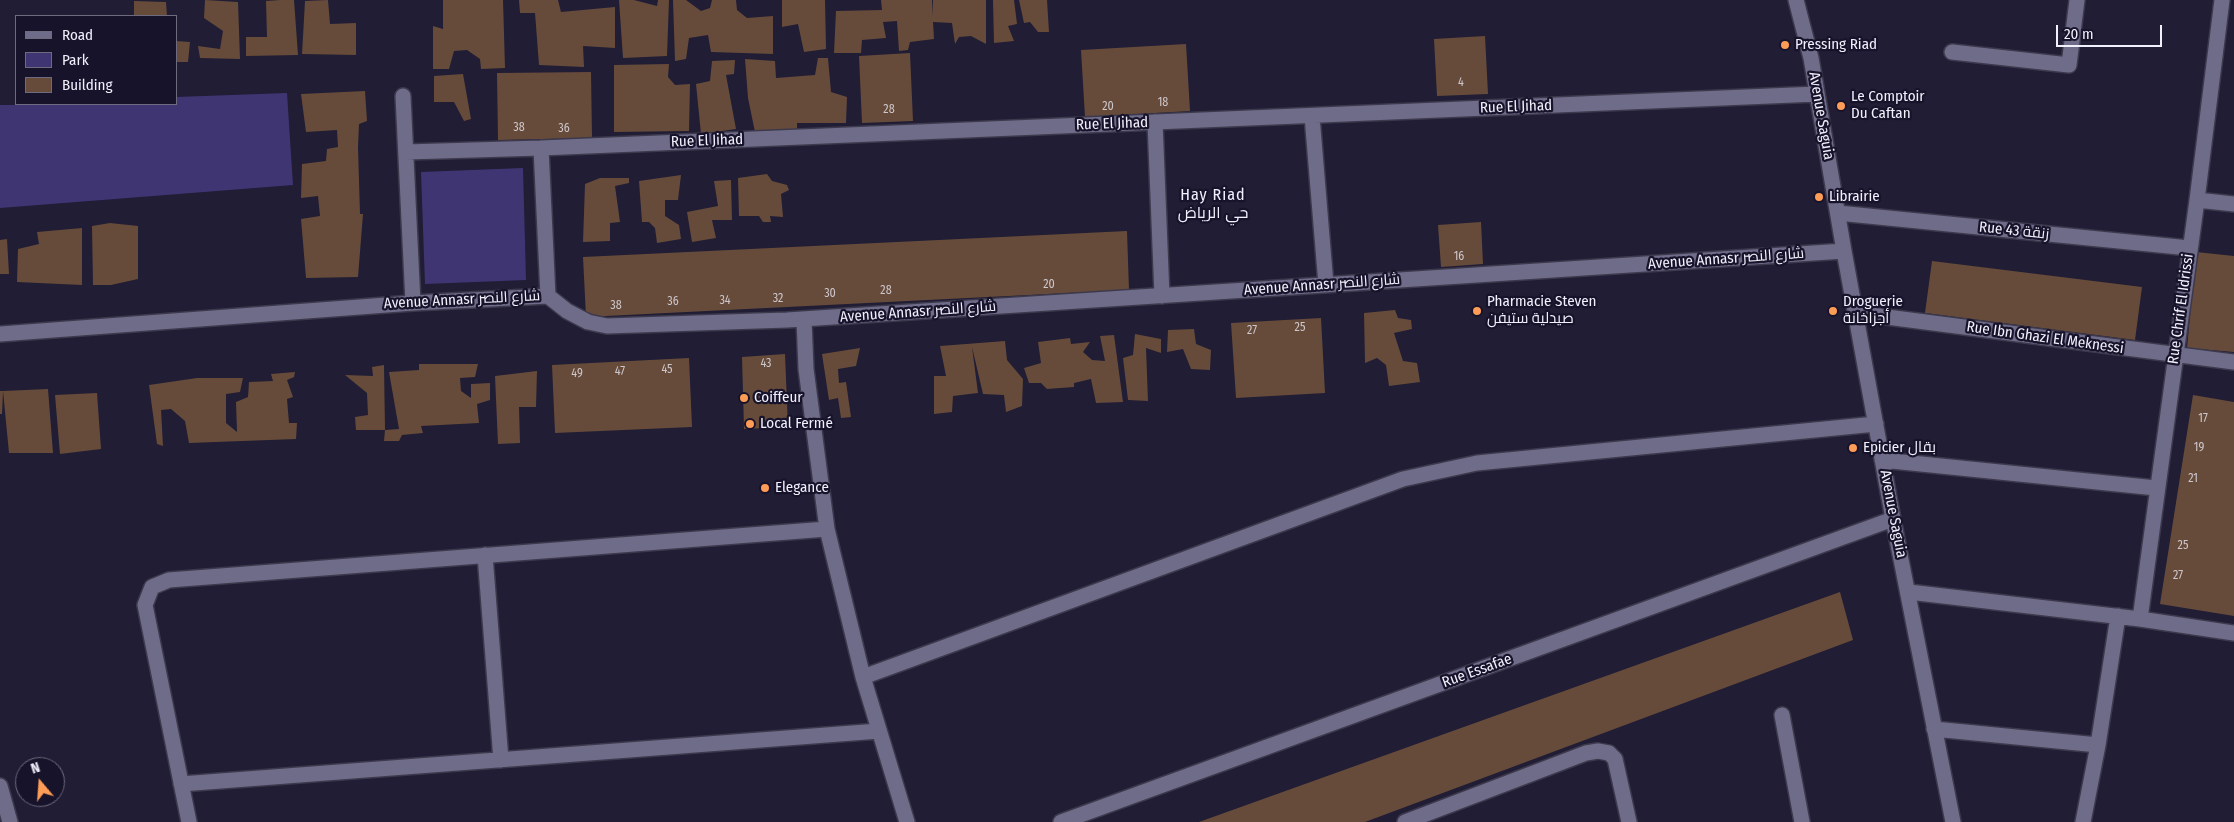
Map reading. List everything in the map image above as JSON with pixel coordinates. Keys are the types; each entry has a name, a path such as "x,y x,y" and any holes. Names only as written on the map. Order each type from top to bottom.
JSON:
{"street":[{"name":"Avenue Saguia","path":"1796,0 1811,58 1893,520 1909,592 1953,822"},
{"path":"1952,52 2069,66 2077,0"},
{"name":"Rue Chrif El Idrissi","path":"2140,619 2222,0"},
{"name":"Rue El Jihad","path":"406,152 541,148 1817,94"},
{"path":"403,96 413,302"},
{"path":"1312,116 1326,285"},
{"path":"1155,122 1162,296"},
{"path":"541,148 548,296"},
{"path":"2197,200 2234,204"},
{"name":"Rue زنقة 43","path":"1838,213 2189,248"},
{"name":"Avenue Annasr شارع النصر","path":"0,334 413,302 548,296 588,322 607,326 804,320 1844,252"},
{"name":"Rue Ibn Ghazi El Meknessi","path":"1856,313 2234,362"},
{"path":"804,320 806,369 827,529 863,677 907,822"},
{"path":"863,677 1403,479 1476,463 1876,424"},
{"path":"1882,460 2156,488"},
{"name":"Rue Essafae","path":"1061,822 1893,520"},
{"path":"189,822 145,605 152,587 169,580 827,529"},
{"path":"485,555 501,760"},
{"path":"1909,592 2118,616 2234,632"},
{"path":"2083,822 2098,745 2118,616"},
{"path":"1782,714 1802,822"},
{"path":"1934,729 2098,745"},
{"path":"181,784 879,731"},
{"path":"1405,822 1586,753 1598,751 1609,753 1615,759 1629,822"},
{"path":"0,786 10,822"}],"green space":[{"path":"287,93 293,185 0,208 0,105 178,105 178,97"},
{"path":"523,168 526,280 425,284 421,172"}],"building":[{"path":"205,0 238,2 240,59 200,58 198,46 220,49 223,31 204,18"},
{"path":"294,0 298,55 246,56 246,37 267,37 266,1"},
{"path":"328,0 330,24 356,23 356,55 302,54 305,1"},
{"path":"443,0 503,0 505,68 481,69 480,59 467,50 454,51 449,69 433,69 433,26 443,29"},
{"path":"519,0 558,0 561,12 615,7 615,48 583,46 584,67 539,65 535,13 520,13"},
{"path":"619,0 634,0 657,6 658,0 669,0 667,56 623,58"},
{"path":"673,0 686,0 701,11 710,8 712,0 736,0 737,10 747,18 773,16 773,54 711,52 708,35 689,38 686,59 675,61"},
{"path":"782,0 825,0 826,49 804,52 798,24 782,27"},
{"path":"881,0 932,0 933,16 933,0 986,0 986,44 971,36 959,37 955,44 952,23 933,22 934,39 910,42 908,50 899,51 897,21 883,22 886,38 862,40 861,53 834,53 836,11 882,10"},
{"path":"993,0 1014,0 1017,24 1008,26 1014,41 994,43"},
{"path":"1019,0 1047,0 1049,32 1038,32 1030,22 1024,23"},
{"path":"134,1 166,2 167,15 134,15"},
{"path":"1485,36 1488,94 1437,96 1434,39"},
{"path":"178,41 190,42 188,62 178,62"},
{"path":"1186,44 1190,111 1085,117 1081,50"},
{"path":"910,53 913,121 862,123 859,56"},
{"path":"818,58 828,58 831,92 847,97 846,123 797,123 797,130 755,132 748,98 745,59 775,61 776,78 815,75"},
{"path":"735,60 734,74 726,75 736,129 701,134 696,84 710,81 712,61"},
{"path":"669,64 668,77 675,85 690,84 689,131 614,132 614,65"},
{"path":"591,72 592,138 498,140 497,73"},
{"path":"463,74 471,119 464,121 454,102 434,102 434,76"},
{"path":"365,91 367,121 359,124 358,147 360,214 363,214 358,277 306,278 301,219 320,216 318,196 301,198 302,164 326,161 327,149 338,147 337,130 306,132 301,94"},
{"path":"767,174 772,181 787,185 789,190 781,194 783,217 770,216 771,222 763,222 759,216 739,216 738,178"},
{"path":"681,175 678,200 665,200 665,216 679,225 681,239 657,243 655,228 649,222 642,222 639,181"},
{"path":"600,178 629,178 629,183 615,186 620,222 610,223 610,241 583,242 585,184"},
{"path":"731,180 732,220 712,220 716,238 692,242 687,212 718,206 714,181"},
{"path":"1481,222 1483,264 1441,267 1438,225"},
{"path":"110,223 138,226 138,279 111,285 93,285 92,226"},
{"path":"82,228 82,285 17,282 18,249 39,244 37,232"},
{"path":"1127,231 1129,290 586,317 583,257"},
{"path":"7,239 9,274 0,274 0,240"},
{"path":"2196,252 2234,256 2234,352 2187,348"},
{"path":"1932,261 2142,287 2135,340 1925,313"},
{"path":"1395,310 1398,318 1411,320 1412,329 1394,333 1403,361 1417,363 1420,382 1389,386 1386,365 1377,358 1365,363 1364,313"},
{"path":"1321,318 1325,393 1236,398 1231,323"},
{"path":"1194,329 1196,344 1211,350 1210,370 1191,369 1183,349 1167,352 1168,330"},
{"path":"1135,334 1161,339 1161,353 1146,348 1148,401 1128,400 1123,358 1133,355"},
{"path":"1114,335 1123,402 1096,403 1091,379 1074,383 1074,387 1047,389 1041,383 1029,383 1024,368 1041,363 1038,342 1070,338 1071,344 1090,342 1083,352 1092,360 1105,361 1100,336"},
{"path":"1005,341 1007,360 1023,379 1022,406 1006,412 1004,395 983,394 972,347 978,393 953,396 952,412 934,414 934,376 946,376 940,346"},
{"path":"860,348 856,366 838,369 839,383 846,382 851,417 841,418 838,398 829,400 822,354"},
{"path":"785,354 788,427 744,429 742,357"},
{"path":"689,358 692,427 555,433 552,365"},
{"path":"419,364 478,364 475,377 460,378 461,391 471,398 471,384 490,383 490,400 477,404 479,423 421,426 423,433 402,435 399,441 384,441 385,430 399,429 389,372 419,370"},
{"path":"384,365 385,430 356,430 355,417 368,415 367,393 345,375 373,376 372,367"},
{"path":"537,371 536,407 519,407 520,443 498,444 495,376"},
{"path":"295,372 294,377 287,380 293,397 287,399 289,423 297,423 296,439 189,443 185,421 171,409 161,410 163,446 157,444 149,385 197,378 243,378 240,392 226,394 226,423 237,432 236,402 248,397 249,382 273,381 271,374"},
{"path":"48,389 53,453 9,453 3,391"},
{"path":"0,391 3,391 2,414 0,414"},
{"path":"97,393 101,449 60,454 55,395"},
{"path":"2193,395 2234,402 2234,616 2160,604"},
{"path":"1840,592 1853,640 1365,822 1199,822"}],"place":[{"name":"Pressing Riad","path":"1785,45"},
{"name":"Le Comptoir Du Caftan","path":"1841,106"},
{"name":"Librairie","path":"1819,197"},
{"name":"Pharmacie Steven صيدلية ستيفن","path":"1477,311"},
{"name":"Droguerie أجزاخانة","path":"1833,311"},
{"name":"Coiffeur","path":"744,398"},
{"name":"Local Fermé","path":"750,424"},
{"name":"Epicier بقال","path":"1853,448"},
{"name":"Elegance","path":"765,488"}],"district":[{"name":"Hay Riad حي الرياض","path":"1213,205"}]}
